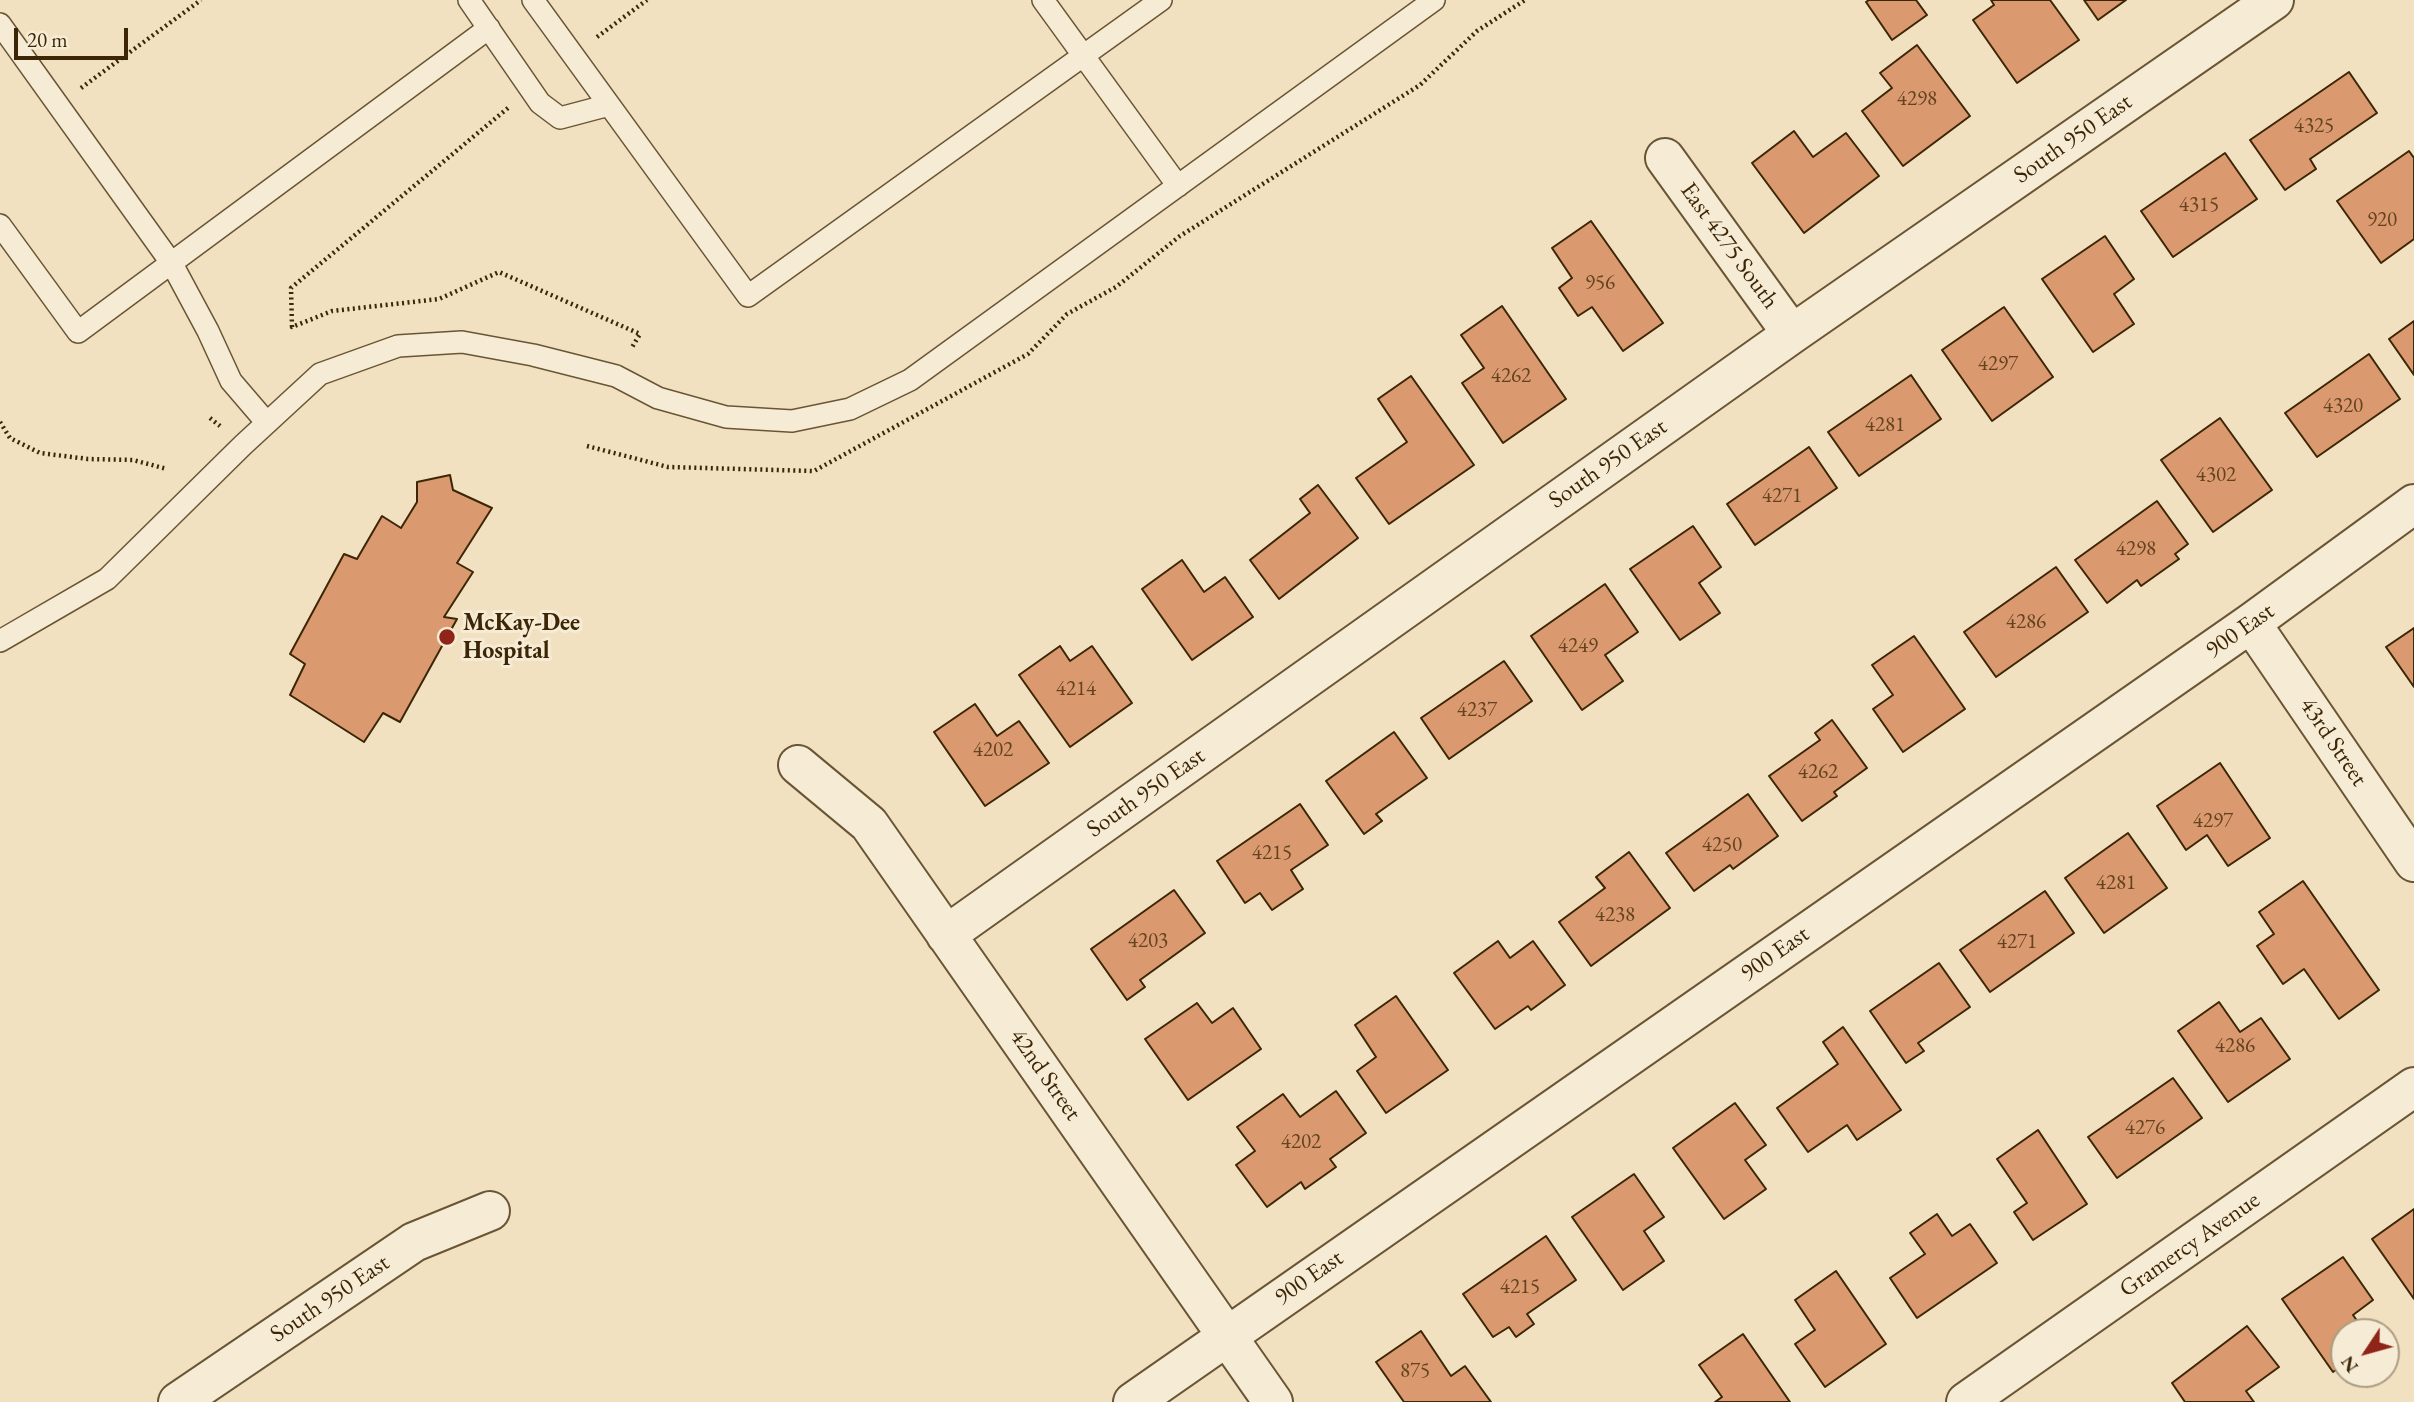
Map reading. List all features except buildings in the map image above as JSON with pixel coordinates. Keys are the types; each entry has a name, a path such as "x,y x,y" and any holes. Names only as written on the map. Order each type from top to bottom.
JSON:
{"street":[{"name":"South 950 East","path":"946,934 1792,334 2274,0"},
{"name":"East 4275 South","path":"1665,158 1792,334"},
{"name":"900 East","path":"1133,1402 2251,623 2414,504"},
{"name":"43rd Street","path":"2251,623 2414,862"},
{"name":"42nd Street","path":"798,765 869,824 1273,1402"},
{"name":"Gramercy Avenue","path":"1966,1402 2414,1087"},
{"name":"South 950 East","path":"178,1402 414,1242 490,1211"}],"lane":[{"path":"469,0 540,103 560,118 609,105"},
{"path":"533,0 748,296 1161,0"},
{"path":"1043,0 1178,186"},
{"path":"0,641 107,579 320,374 398,346 463,342 533,355 615,376 658,398 726,417 792,421 850,409 910,380 1434,0"},
{"path":"0,24 172,264 231,381 267,423"},
{"path":"0,225 78,332 489,28"}],"path":[{"path":"78,90 201,0"},
{"path":"573,54 647,0"},
{"path":"531,89 291,288 292,327 332,311 439,299 499,272 640,334 631,348"},
{"path":"0,422 10,438 40,453 88,459 132,460 167,469"}],"place":[{"name":"McKay-Dee Hospital","path":"447,637"}]}
